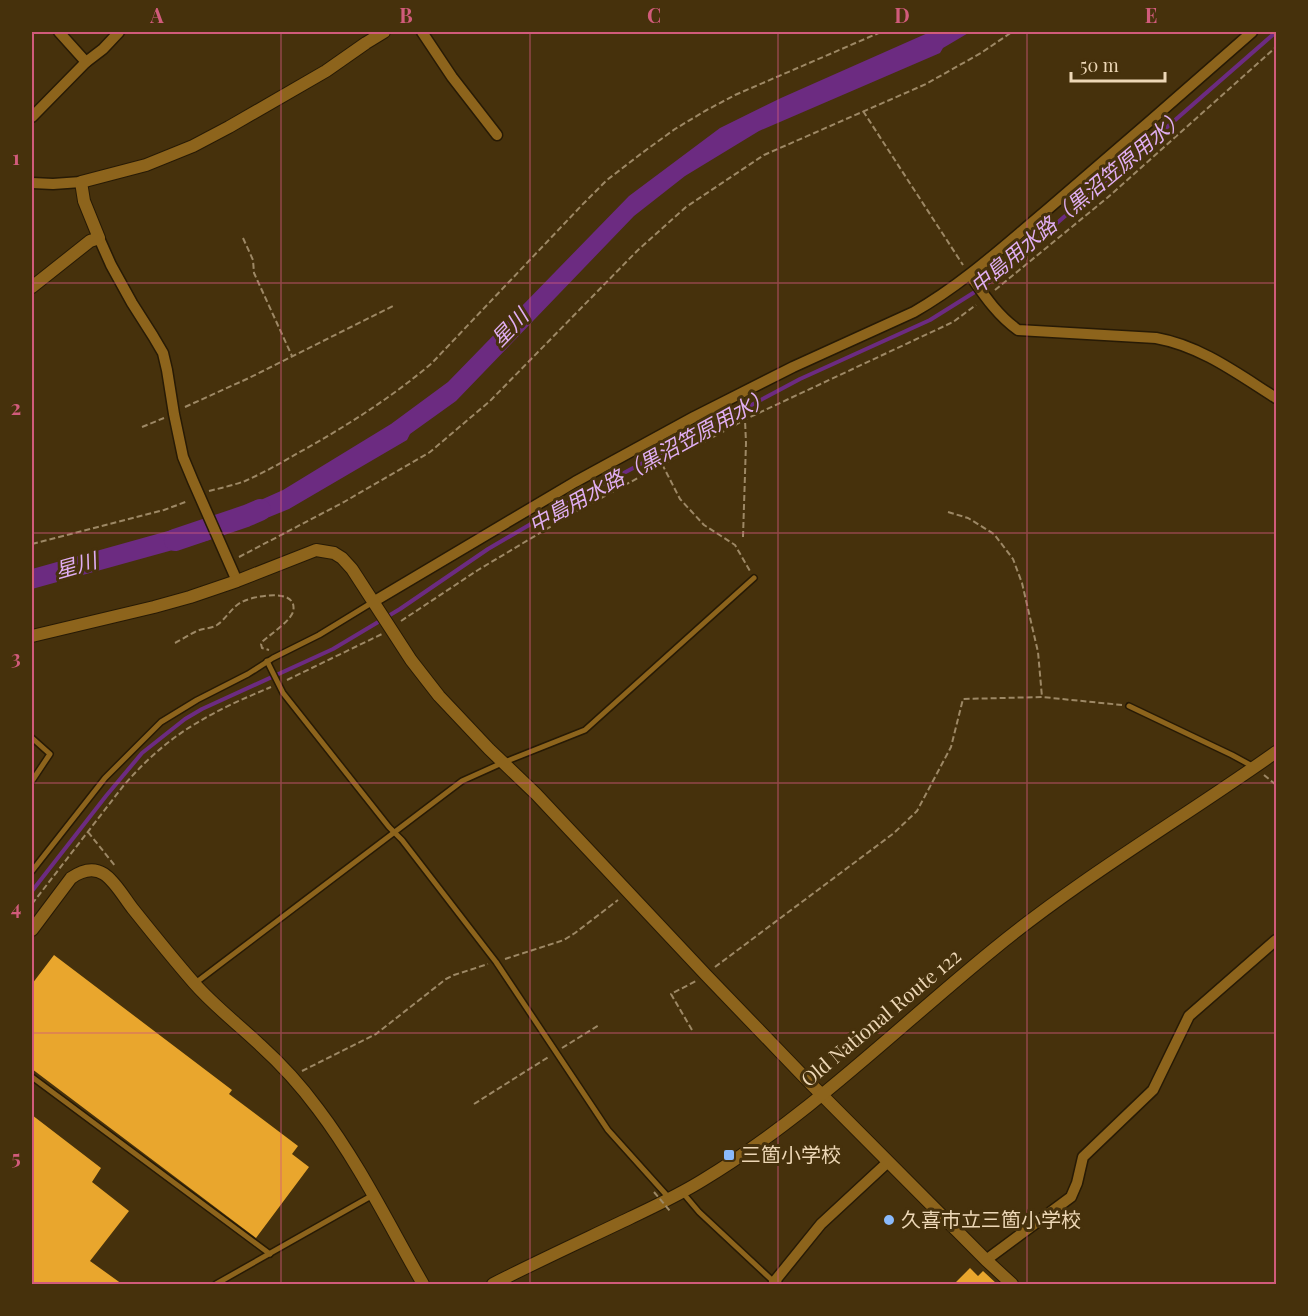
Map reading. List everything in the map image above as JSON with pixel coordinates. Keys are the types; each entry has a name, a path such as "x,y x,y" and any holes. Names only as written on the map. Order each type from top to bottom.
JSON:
{"street":[{"path":"59,32 86,62"},
{"path":"32,117 119,32"},
{"path":"32,183 81,182 146,165 193,146 326,72 384,32"},
{"path":"422,32 452,77 497,135"},
{"path":"376,607 575,482 752,387 914,312 973,279 1252,32"},
{"path":"81,182 84,201 111,265 163,353 183,457 237,581"},
{"path":"32,287 90,241 99,238"},
{"path":"973,279 1004,320 1018,330 1156,338 1173,342 1221,363 1276,399"},
{"path":"32,636 154,607 237,581 316,550 325,550 342,558 352,569 376,607 385,630 439,696 822,1095 1012,1284"},
{"name":"Old National Route 122","path":"493,1284 673,1203 682,1192 754,1146 822,1095 1032,919 1276,752"},
{"path":"32,930 71,878 79,872 96,871 111,880 194,984 262,1046 317,1107 351,1156 423,1284"},
{"path":"986,1260 1071,1197 1083,1157 1153,1090 1189,1016 1276,940"},
{"path":"775,1283 821,1224 888,1162"}],"lane":[{"path":"194,984 462,781 585,730 754,578"},
{"path":"32,871 105,778 161,722 267,662 376,607"},
{"path":"267,662 283,693 496,962 608,1130 673,1203"},
{"path":"1129,705 1254,767"},
{"path":"32,738 50,754 32,781"},
{"path":"32,1077 270,1254"},
{"path":"682,1192 699,1212 775,1283"},
{"path":"216,1284 373,1196"}],"path":[{"path":"32,544 185,503 244,481 313,445 377,405 432,363 582,205 608,180 675,129 735,95 881,32"},
{"path":"238,557 344,502 430,452 490,401 637,251 686,207 764,155 926,84 981,53 1012,32"},
{"path":"863,111 973,279"},
{"path":"243,238 253,260 254,273 292,356"},
{"path":"142,427 174,414 393,306"},
{"path":"743,537 745,420"},
{"path":"662,464 680,499 704,525 735,545 754,578"},
{"path":"948,512 968,518 994,534 1013,559 1022,582 1038,652 1042,697"},
{"path":"175,644 196,631 217,625 242,601 258,596 283,596 291,602 292,612 289,618 261,645 262,648 269,650"},
{"path":"32,904 124,784 164,745 215,712 385,630"},
{"path":"692,1030 671,994 706,975 894,833 917,811 951,747 963,699 1042,697 1129,705"},
{"path":"1254,767 1276,785"},
{"path":"291,1077 376,1035 454,975 564,940 628,892"},
{"path":"474,1104 599,1024"},
{"path":"654,1192 670,1211 673,1203"}],"water":[{"path":"930,32 970,32 943,48 940,53 759,131 685,176 634,216 456,401 410,434 407,440 289,509 235,531 229,514 283,490 391,424 448,382 629,196 720,128 781,98"},
{"path":"200,522 209,540 32,589 32,569"}],"building":[{"path":"54,955 232,1090 229,1094 298,1146 292,1154 309,1167 256,1238 32,1069 32,984"},
{"path":"32,1115 101,1168 92,1182 129,1211 90,1261 122,1284 32,1284"},
{"path":"970,1268 978,1276 983,1271 997,1284 954,1284"}],"waterway":[{"name":"中島用水路（黒沼笠原用水）","path":"32,891 142,753 185,719 333,649 400,609 488,549 560,507 800,379 930,320 986,285 1276,32"},
{"name":"星川","path":"175,540 260,510"}],"place":[{"name":"三箇小学校","path":"729,1155"},
{"name":"久喜市立三箇小学校","path":"889,1220"}]}
